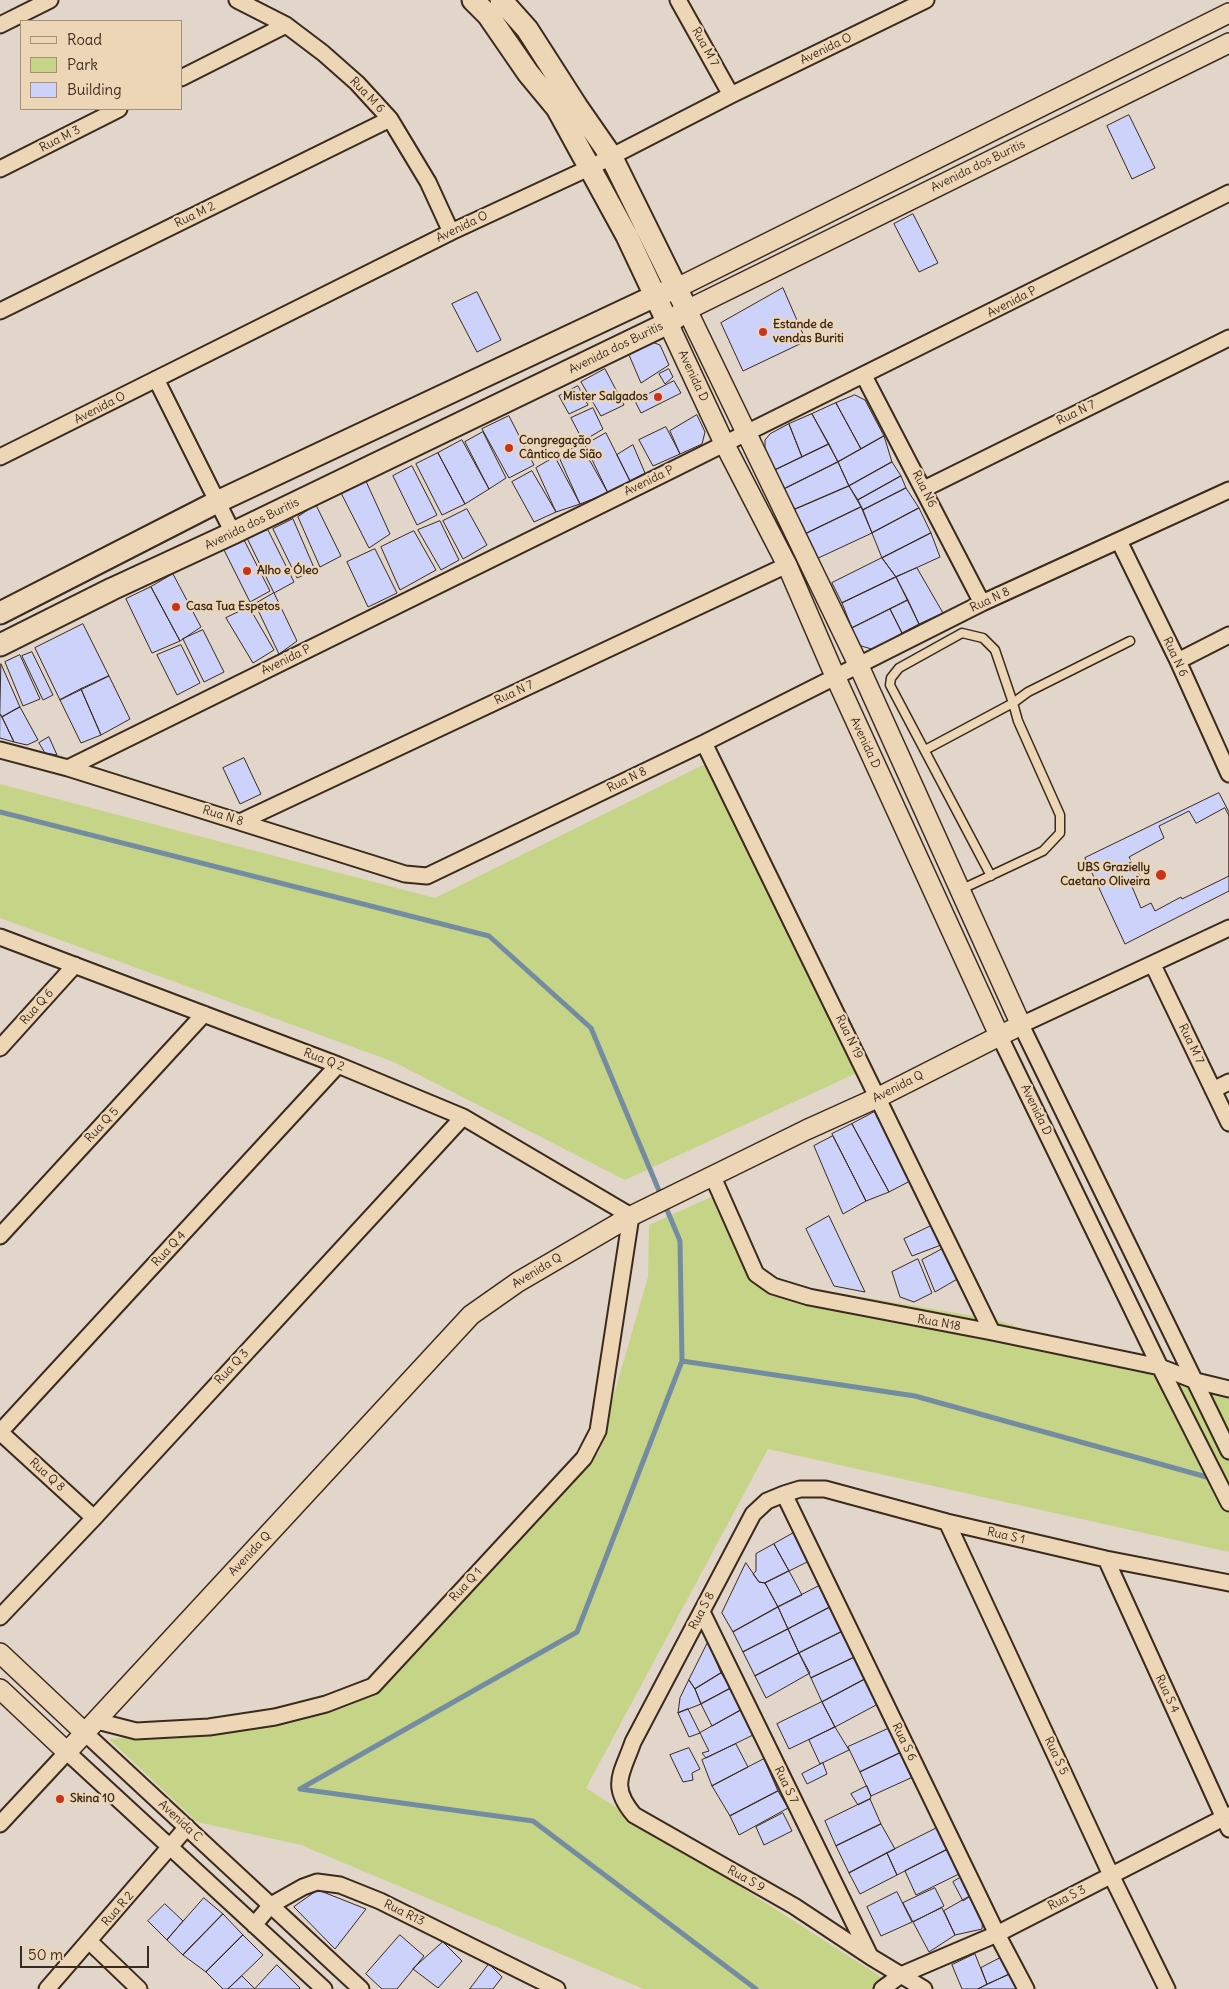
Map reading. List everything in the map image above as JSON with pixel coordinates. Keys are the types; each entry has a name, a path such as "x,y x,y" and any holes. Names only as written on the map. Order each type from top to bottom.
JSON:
{"main road":[{"name":"Avenida D","path":"473,0 488,15 528,73 557,108 591,167 627,236 668,323"},
{"name":"Avenida D","path":"501,0 527,29 577,107 612,156 687,310"},
{"name":"Avenida dos Buritis","path":"0,613 216,502 654,296 677,288"},
{"name":"Avenida dos Buritis","path":"0,645 112,589 233,534 668,323 687,310"}],"street":[{"path":"0,25 50,0"},
{"name":"Rua M 6","path":"237,0 286,25 323,52 357,83 390,118 428,182 452,232"},
{"name":"Rua M 7","path":"678,0 732,95"},
{"name":"Avenida O","path":"0,457 452,232 591,167 732,95 926,0"},
{"name":"Avenida dos Buritis","path":"677,288 1229,13"},
{"path":"182,77 286,25"},
{"name":"Avenida dos Buritis","path":"687,310 1229,43"},
{"name":"Rua M 3","path":"0,169 117,110"},
{"name":"Rua M 2","path":"0,311 390,118"},
{"name":"Avenida P","path":"68,768 746,432 864,376 1229,193"},
{"name":"Avenida D","path":"687,310 858,664 1021,1025 1229,1451"},
{"name":"Avenida D","path":"668,323 724,443 787,565 835,676 999,1035 1160,1367 1229,1503"},
{"name":"Rua N 7","path":"924,489 1229,338"},
{"name":"Rua N6","path":"864,376 982,603"},
{"path":"156,379 233,534"},
{"name":"Rua N 8","path":"0,750 68,768 242,821 405,874 427,876 704,743 982,603 1229,490"},
{"name":"Rua N 6","path":"1119,541 1178,661 1229,774"},
{"name":"Rua N 7","path":"242,821 787,565"},
{"path":"1178,661 1229,635"},
{"name":"Rua N 19","path":"704,743 992,1332"},
{"name":"Avenida Q","path":"0,1824 471,1315 518,1282 632,1216 806,1130 878,1097 999,1035 1229,928"},
{"name":"Rua Q 2","path":"0,937 338,1065 463,1117 632,1216"},
{"name":"Rua M 7","path":"1153,965 1229,1123"},
{"name":"Rua Q 6","path":"0,1048 75,966"},
{"name":"Rua Q 5","path":"0,1236 204,1014"},
{"name":"Rua Q 4","path":"0,1432 338,1065"},
{"path":"1213,1090 1229,1082"},
{"name":"Rua Q 3","path":"0,1617 94,1518 463,1117"},
{"name":"Rua N18","path":"712,1177 756,1274 767,1283 809,1298 992,1332 1160,1367 1196,1381 1229,1388"},
{"name":"Rua Q 1","path":"91,1727 136,1731 209,1727 275,1716 326,1704 373,1686 584,1458 591,1446 598,1430 632,1216"},
{"name":"Rua Q 8","path":"0,1432 94,1518"},
{"name":"Rua S 1","path":"784,1494 800,1489 826,1489 947,1522 1106,1560 1229,1583"},
{"name":"Rua S 8","path":"633,1742 753,1514 767,1501 784,1494"},
{"name":"Rua S 6","path":"784,1494 997,1934 1026,1989"},
{"name":"Rua S 5","path":"947,1522 1111,1875 1167,1989"},
{"name":"Rua S 4","path":"1106,1560 1227,1821"},
{"name":"Rua S 7","path":"702,1612 871,1957"},
{"name":"Avenida C","path":"0,1653 91,1727 187,1827 361,1989"},
{"path":"0,1690 324,1989"},
{"name":"Rua S 9","path":"633,1742 621,1774 619,1790 624,1803 634,1815 794,1906 871,1957 924,1989"},
{"name":"Rua S 3","path":"882,1989 902,1975 997,1934 1111,1875 1227,1821"},
{"name":"Rua R 2","path":"47,1989 90,1942 187,1827"},
{"name":"Rua R13","path":"254,1925 272,1905 316,1882 340,1885 380,1901 557,1989"},
{"path":"90,1942 139,1989"}],"lane":[{"path":"960,890 991,876 1043,851 1060,833 1060,815 1018,721 995,650 983,638 962,633 899,668 891,678 890,685 991,876"},
{"path":"925,750 1013,703 1028,692 1130,641"}],"green space":[{"path":"707,763 861,1071 625,1180 394,1062 0,918 0,784 435,898"},
{"path":"729,1189 757,1279 997,1320 1229,1399 1229,1552 768,1449 586,1788 900,1989 644,1989 301,1845 197,1822 109,1739 208,1733 376,1692 599,1452 648,1277 649,1225"}],"building":[{"path":"1129,115 1155,168 1132,179 1107,126"},
{"path":"913,214 938,263 919,272 894,224"},
{"name":"Estande de vendas Buriti","path":"783,288 806,341 743,371 721,323"},
{"path":"477,292 501,340 477,352 452,304"},
{"path":"652,342 660,345 669,365 641,383 629,355"},
{"path":"605,369 624,405 601,416 581,382"},
{"path":"669,369 673,377 665,384 659,374"},
{"name":"Mister Salgados","path":"674,381 681,393 641,413 635,401"},
{"path":"578,386 588,405 569,414 559,396"},
{"path":"855,395 865,400 884,436 861,449 836,403"},
{"path":"836,403 861,449 838,462 812,414"},
{"path":"593,408 603,429 583,441 571,418"},
{"path":"812,414 829,444 802,457 789,424"},
{"path":"697,415 705,432 702,444 680,454 670,431"},
{"name":"Congregação Cântico de Sião","path":"509,416 534,465 509,478 482,429"},
{"path":"789,424 802,457 775,470 765,451 765,440 770,434"},
{"path":"666,427 680,454 653,466 639,440"},
{"path":"483,432 506,478 489,489 465,442"},
{"path":"606,433 630,481 608,493 585,445"},
{"path":"884,436 892,462 849,486 838,462"},
{"path":"462,440 489,489 465,504 438,453"},
{"path":"829,444 838,462 780,491 775,470"},
{"path":"581,445 608,493 580,504 558,455"},
{"path":"633,445 645,473 630,481 617,455"},
{"path":"438,453 465,504 442,515 416,464"},
{"path":"555,457 580,504 556,512 536,468"},
{"path":"838,462 849,486 791,511 780,491"},
{"path":"892,462 901,476 858,500 849,486"},
{"path":"412,466 437,515 417,525 393,476"},
{"path":"532,471 556,512 534,522 512,482"},
{"path":"901,476 906,488 863,510 858,500"},
{"path":"365,479 390,534 369,548 340,491"},
{"path":"849,486 861,507 803,535 791,511"},
{"path":"906,488 919,508 872,533 863,510"},
{"path":"316,505 341,556 320,567 298,517"},
{"path":"861,507 872,533 814,560 803,535"},
{"path":"919,508 931,533 882,558 872,533"},
{"path":"467,509 487,545 463,559 443,521"},
{"path":"293,519 315,570 297,578 273,529"},
{"path":"440,521 459,560 441,570 418,530"},
{"path":"268,530 294,582 274,593 247,538"},
{"path":"414,531 436,570 400,590 381,547"},
{"path":"931,533 940,557 896,577 882,558"},
{"name":"Alho e Óleo","path":"244,540 270,591 250,602 224,550"},
{"path":"375,549 397,593 368,607 347,562"},
{"path":"882,558 896,577 842,603 832,583"},
{"path":"917,568 943,613 919,624 896,577"},
{"name":"Casa Tua Espetos","path":"173,574 201,627 180,641 151,587"},
{"path":"896,577 908,600 852,628 842,603"},
{"path":"151,587 180,641 152,653 126,599"},
{"path":"274,593 297,641 279,654 255,604"},
{"path":"908,600 919,624 902,633 890,609"},
{"path":"249,607 274,650 253,663 226,618"},
{"path":"890,609 902,633 875,650 858,645 852,628"},
{"path":"83,624 109,676 60,700 35,648"},
{"path":"203,630 224,672 204,682 183,639"},
{"path":"181,645 200,683 177,695 157,655"},
{"path":"32,652 53,695 43,700 22,656"},
{"path":"20,655 40,699 23,706 5,662"},
{"path":"1,664 20,707 2,717 0,714"},
{"path":"109,676 130,719 101,735 81,689"},
{"path":"81,689 101,735 81,743 60,700"},
{"path":"20,707 38,740 27,745 14,742 2,717"},
{"path":"0,714 2,717 14,742 0,738"},
{"path":"49,737 57,755 45,753 39,743"},
{"path":"244,758 261,794 240,804 223,768"},
{"name":"UBS Grazielly Caetano Oliveira","path":"1219,793 1229,812 1229,891 1125,944 1085,858"},
{"path":"1225,808 1229,816 1229,876 1182,899 1181,897 1155,911 1151,903 1141,908 1130,882 1140,876 1129,857 1164,838 1159,826 1189,811 1196,823"},
{"path":"880,1109 912,1180 889,1192 852,1124"},
{"path":"852,1124 889,1192 866,1201 832,1134"},
{"path":"833,1136 866,1201 843,1214 814,1146"},
{"path":"829,1216 865,1292 834,1286 806,1229"},
{"path":"933,1225 941,1245 912,1256 904,1239"},
{"path":"946,1247 959,1278 935,1292 922,1260"},
{"path":"918,1259 932,1293 914,1302 900,1297 892,1272"},
{"path":"797,1531 811,1560 789,1571 774,1544"},
{"path":"774,1544 789,1571 765,1583 759,1582 753,1574 756,1571 756,1554"},
{"path":"746,1563 759,1582 765,1583 778,1607 733,1632 722,1613"},
{"path":"789,1571 802,1595 778,1607 765,1583"},
{"path":"823,1584 834,1605 788,1629 778,1607"},
{"path":"834,1605 845,1630 799,1653 788,1629"},
{"path":"778,1607 788,1629 743,1652 733,1632"},
{"path":"788,1629 799,1653 755,1676 743,1652"},
{"path":"845,1630 857,1656 811,1678 799,1653"},
{"path":"708,1642 721,1673 695,1689 689,1680"},
{"path":"799,1653 810,1673 766,1698 755,1676"},
{"path":"857,1656 867,1678 822,1702 811,1678"},
{"path":"721,1673 731,1688 701,1704 695,1689"},
{"path":"867,1678 878,1704 835,1727 822,1702"},
{"path":"689,1680 701,1704 678,1713 680,1698"},
{"path":"731,1688 741,1710 712,1726 701,1704"},
{"path":"822,1702 835,1727 789,1749 777,1724"},
{"path":"688,1709 700,1733 689,1737 678,1713"},
{"path":"741,1710 753,1735 706,1758 702,1753 709,1751 700,1733"},
{"path":"835,1727 849,1750 820,1764 809,1740"},
{"path":"892,1727 904,1751 860,1772 848,1747"},
{"path":"736,1744 748,1767 712,1786 702,1760"},
{"path":"689,1748 700,1769 692,1773 693,1780 683,1782 670,1755"},
{"path":"904,1751 915,1776 871,1796 860,1772"},
{"path":"764,1759 778,1791 730,1816 712,1786"},
{"path":"823,1763 827,1774 807,1784 802,1774"},
{"path":"867,1786 871,1796 870,1799 858,1805 851,1794"},
{"path":"778,1791 788,1808 739,1835 730,1816"},
{"path":"870,1799 881,1824 836,1846 825,1821"},
{"path":"783,1813 792,1831 764,1845 756,1827"},
{"path":"881,1824 895,1849 849,1873 836,1846"},
{"path":"941,1826 950,1848 897,1875 887,1853"},
{"path":"950,1848 961,1873 916,1895 905,1871"},
{"path":"887,1853 897,1875 860,1894 849,1873"},
{"path":"963,1876 972,1895 963,1901 953,1882"},
{"path":"935,1888 944,1906 913,1922 903,1903"},
{"path":"318,1890 366,1909 335,1949 294,1907"},
{"path":"897,1892 912,1922 881,1936 867,1907"},
{"path":"972,1895 983,1914 982,1929 955,1935 944,1911"},
{"path":"204,1898 223,1914 183,1955 167,1940"},
{"path":"165,1904 183,1921 167,1940 148,1921"},
{"path":"942,1908 955,1935 929,1952 913,1922"},
{"path":"223,1914 243,1935 206,1972 183,1955"},
{"path":"243,1935 263,1955 228,1989 223,1989 206,1972"},
{"path":"400,1935 424,1956 397,1989 382,1989 366,1974"},
{"path":"443,1942 462,1961 438,1988 413,1969"},
{"path":"975,1954 987,1984 978,1989 962,1989 952,1965"},
{"path":"1004,1956 1012,1973 987,1984 981,1968"},
{"path":"489,1964 502,1977 493,1989 470,1989"},
{"path":"277,1965 300,1988 255,1989"},
{"path":"1012,1973 1019,1989 978,1989"},
{"path":"242,1976 255,1989 228,1989"}],"waterway":[{"path":"0,812 489,936 591,1028 680,1241 682,1361 577,1632 300,1789"},
{"path":"682,1361 915,1396 1214,1479"},
{"path":"300,1789 533,1821 756,1989"}],"place":[{"name":"Estande de vendas Buriti","path":"763,332"},
{"name":"Mister Salgados","path":"658,397"},
{"name":"Congregação Cântico de Sião","path":"509,448"},
{"name":"Alho e Óleo","path":"247,571"},
{"name":"Casa Tua Espetos","path":"176,607"},
{"name":"UBS Grazielly Caetano Oliveira","path":"1161,875"},
{"name":"Skina 10","path":"60,1799"}]}
